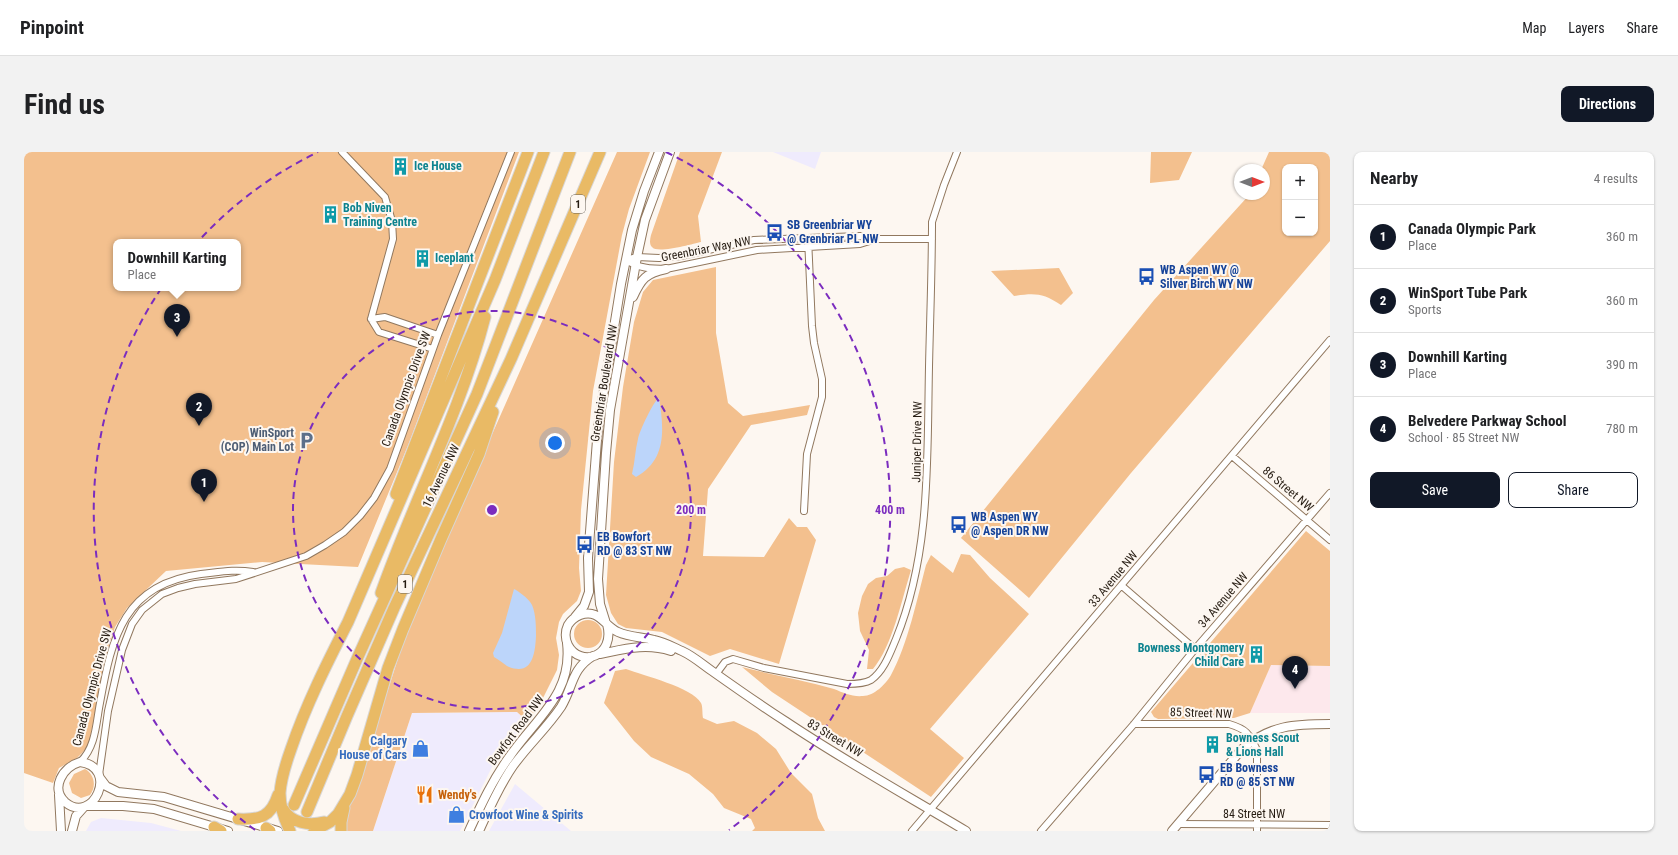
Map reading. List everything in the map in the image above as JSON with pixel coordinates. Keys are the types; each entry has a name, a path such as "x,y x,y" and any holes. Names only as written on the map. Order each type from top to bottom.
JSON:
{"highway":[{"path":"348,622 413,446 528,152"},
{"path":"238,819 258,818 268,814 274,808 289,756 303,717 322,672 348,622 495,280 544,152"},
{"name":"16 Avenue NW","path":"294,805 357,659 477,394 570,152"},
{"name":"16 Avenue NW","path":"307,812 394,608 511,359 600,152"},
{"path":"357,659 394,556 456,408 478,347 495,280"},
{"path":"341,831 342,816 345,804 357,775 383,686 403,629 438,545 479,454 511,359"},
{"path":"280,789 283,815 290,831"},
{"path":"281,803 287,814 302,822 313,824 333,818"},
{"path":"314,831 333,818 345,804"}],"street":[{"path":"342,152 385,197 392,220 392,245 371,319 379,332 433,348"},
{"name":"Canada Olympic Drive SW","path":"100,776 108,711 114,685 126,639 137,617 155,599 186,585 236,579 289,562 316,551 344,532 367,507 380,489 390,469 433,348 510,152"},
{"name":"Greenbriar Boulevard NW","path":"575,617 584,606 589,592 589,551 598,427 626,260 632,230 644,191 659,152"},
{"name":"Greenbriar Boulevard NW","path":"607,623 601,610 598,593 599,551 608,428 636,257 646,220 670,152"},
{"name":"Juniper Drive NW","path":"716,674 725,662 733,659 764,668 847,684 861,684 870,681 877,674 891,652 908,605 918,566 926,496 932,222 944,184 957,152"},
{"name":"Greenbriar Way NW","path":"626,260 636,257 670,258 754,240 860,236 874,239 932,239"},
{"path":"804,510 807,454 822,397 822,379 812,326 808,238"},
{"name":"Greenbriar Way NW","path":"626,260 635,266 666,269 756,250 860,244 874,239"},
{"path":"627,309 637,287 644,277 653,272 666,269"},
{"path":"371,319 385,318 438,335"},
{"name":"33 Avenue NW","path":"912,831 1330,340"},
{"name":"86 Street NW","path":"1232,456 1330,540"},
{"name":"34 Avenue NW","path":"1041,831 1134,724 1195,649 1330,493"},
{"name":"Canada Olympic Drive SW","path":"80,762 87,755 93,741 100,701 116,637 123,621 136,604 154,589 171,580 193,575 236,570 254,572"},
{"path":"1122,586 1195,649"},
{"path":"590,613 600,617 607,623 609,633 608,642 604,649 595,655 578,655 571,649 566,640 567,627 575,617 590,613"},
{"name":"83 Street NW","path":"607,623 616,631 626,635 655,640 684,652 805,734 966,831"},
{"name":"Bowfort Road NW","path":"469,831 493,783 505,763 550,707 559,692 567,665 566,640"},
{"name":"83 Street NW","path":"595,655 639,646 661,648 695,660"},
{"name":"Bowfort Road NW","path":"479,831 512,767 560,708 569,692 578,669 585,661 595,655"},
{"name":"85 Street NW","path":"1134,724 1229,724 1242,728 1252,740"},
{"path":"1172,831 1242,749 1252,740 1276,728 1306,724 1330,724"},
{"path":"1252,740 1257,750 1257,828"},
{"path":"62,831 59,790 60,780 64,772 71,766 80,762 90,765 100,776 106,786 118,792 164,797 278,831"},
{"path":"72,831 76,816 98,794 100,776"},
{"path":"59,790 61,797 67,803 75,807 124,806 154,809 217,829 228,831"},
{"name":"84 Street NW","path":"1178,824 1257,828 1330,825"}],"shaded area":[{"path":"24,152 519,152 409,443 358,567 262,562 166,571 127,608 115,627 108,648 89,743 77,758 59,768 53,783 24,773"},
{"path":"617,152 650,152 629,209 622,235 593,391 581,510 579,568 581,591 577,601 563,614 559,622 556,638 559,655 557,670 538,708 527,721 517,712 412,713 373,831 345,831 344,815 361,773 405,637 435,563"},
{"path":"680,152 722,152 698,216 701,242 675,248 655,249 650,244 651,235"},
{"path":"773,152 821,152 815,169"},
{"path":"1151,152 1192,152 1179,180 1150,183"},
{"path":"1269,152 1330,152 1330,241 1131,473 1029,598 961,538 1154,300 1245,200 1270,200 1270,164 1264,164"},
{"path":"716,267 716,333 728,403 743,416 810,405 807,415 751,425 708,489 703,556 764,557 789,518 797,527 807,527 816,540 779,664 730,649 710,656 662,632 626,628 618,624 611,613 606,595 614,462 623,387 634,322 643,292 653,280"},
{"path":"1059,268 1073,293 1061,305 1049,298 1039,295 1028,294 1014,296 991,271"},
{"path":"1306,531 1330,551 1330,666 1271,665 1250,713 1234,718 1158,719 1154,717 1151,712"},
{"path":"961,554 970,555 990,578 1029,614 930,729 964,758 931,797 772,692 742,667 823,686 852,695 863,696 875,692 886,682 897,663 912,621 926,565 931,555 953,573"},
{"path":"904,567 911,570 891,636 880,660 873,669 867,669 869,650 860,631 858,613 862,596 868,584 876,578 887,576 895,569"},
{"path":"588,620 598,624 602,634 598,644 588,648 578,644 574,634 578,624"},
{"path":"1271,665 1330,666 1330,713 1250,713"},
{"path":"626,669 678,687 696,697 702,706 703,718 717,724 734,721 757,733 776,749 791,773 812,794 818,818 825,831 752,831 755,828 751,819 724,808 713,794 689,774 651,757 634,741 604,703 615,671"},
{"path":"517,712 527,721 494,763 460,831 373,831 412,713"},
{"path":"85,769 91,774 94,784 90,795 81,798 72,793 69,783 74,774"},
{"path":"515,784 571,831 489,831"},
{"path":"101,818 151,823 181,831 86,831 91,822"}],"water":[{"path":"659,398 662,421 661,443 653,462 646,470 636,477 632,474 639,435 650,410"},
{"path":"514,589 531,603 536,620 535,650 533,657 527,666 522,669 515,669 507,666 494,657 493,653 502,633"}],"place":[{"name":"Ice House","path":"401,166"},
{"name":"Bob Niven Training Centre","path":"330,215"},
{"name":"SB Greenbriar WY @ Grenbriar PL NW","path":"774,232"},
{"name":"Iceplant","path":"422,258"},
{"name":"WB Aspen WY @ Silver Birch WY NW","path":"1147,277"},
{"name":"Downhill Karting","path":"177,337"},
{"name":"WinSport Tube Park","path":"199,426"},
{"name":"WinSport (COP) Main Lot","path":"307,440"},
{"name":"Canada Olympic Park","path":"204,502"},
{"name":"WB Aspen WY @ Aspen DR NW","path":"958,524"},
{"name":"EB Bowfort RD @ 83 ST NW","path":"584,544"},
{"name":"Bowness Montgomery Child Care","path":"1257,655"},
{"name":"Belvedere Parkway School","path":"1295,689"},
{"name":"Bowness Scout & Lions Hall","path":"1213,745"},
{"name":"Calgary House of Cars","path":"420,748"},
{"name":"EB Bowness RD @ 85 ST NW","path":"1207,775"},
{"name":"Wendy's","path":"425,795"},
{"name":"Crowfoot Wine & Spirits","path":"456,815"}]}
